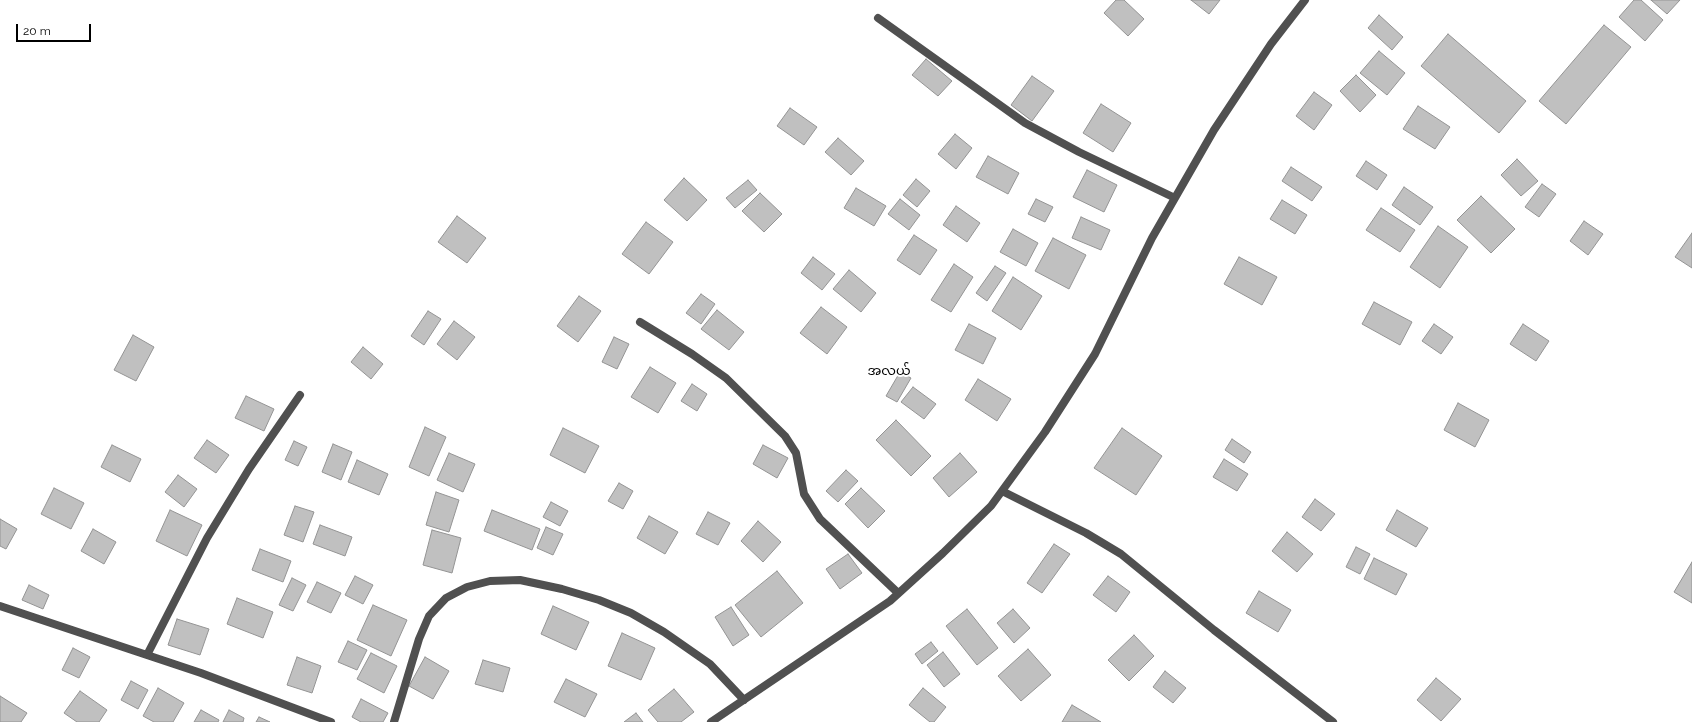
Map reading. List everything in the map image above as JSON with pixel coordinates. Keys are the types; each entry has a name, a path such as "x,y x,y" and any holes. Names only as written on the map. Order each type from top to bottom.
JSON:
{"street":[{"path":"711,722 890,601 991,506 1045,432 1095,354 1152,238 1214,130 1272,44 1305,0"},
{"path":"878,18 1024,123 1079,152 1174,198"},
{"path":"640,322 692,354 726,378 785,436 796,453 804,494 820,519 898,593"},
{"path":"147,655 207,538 249,469 300,395"},
{"path":"1002,491 1086,533 1121,554 1214,630 1333,722"},
{"path":"394,722 419,639 429,616 446,598 467,587 490,581 520,580 562,589 599,600 631,613 664,632 710,664 744,700"},
{"path":"0,606 201,673 331,722"}],"building":[{"path":"1116,0 1124,0 1144,19 1128,36 1104,13"},
{"path":"1191,0 1220,0 1209,14"},
{"path":"1634,0 1641,0 1663,20 1645,41 1619,17"},
{"path":"1651,0 1680,0 1667,14"},
{"path":"1379,15 1403,37 1392,50 1368,28"},
{"path":"1604,25 1631,47 1566,124 1539,101"},
{"path":"1448,34 1526,101 1499,133 1421,66"},
{"path":"1379,51 1405,73 1387,95 1360,73"},
{"path":"926,59 952,81 938,96 912,75"},
{"path":"1356,75 1376,95 1360,112 1340,91"},
{"path":"1032,76 1054,91 1032,121 1011,105"},
{"path":"1314,92 1332,105 1314,130 1296,116"},
{"path":"1101,104 1131,123 1113,152 1083,133"},
{"path":"1418,106 1450,127 1435,149 1403,129"},
{"path":"790,108 817,127 804,145 777,126"},
{"path":"955,134 972,148 956,169 938,154"},
{"path":"838,138 864,161 851,175 825,152"},
{"path":"988,156 1019,173 1008,194 976,177"},
{"path":"1517,159 1538,181 1521,196 1501,175"},
{"path":"1366,161 1387,175 1377,190 1356,176"},
{"path":"1291,167 1322,187 1312,201 1282,181"},
{"path":"1087,170 1117,185 1104,212 1073,197"},
{"path":"684,178 707,200 687,221 664,200"},
{"path":"916,179 930,191 917,207 903,195"},
{"path":"748,180 757,190 735,208 726,198"},
{"path":"1542,184 1556,194 1539,217 1525,207"},
{"path":"1404,187 1433,207 1420,225 1392,205"},
{"path":"856,188 886,206 874,226 844,208"},
{"path":"760,193 782,214 764,232 742,211"},
{"path":"1481,196 1515,229 1491,253 1457,220"},
{"path":"900,199 920,215 909,230 888,214"},
{"path":"1036,199 1053,207 1045,222 1028,214"},
{"path":"1282,200 1307,215 1295,234 1270,219"},
{"path":"956,206 980,223 967,242 943,225"},
{"path":"1381,208 1415,230 1400,252 1366,230"},
{"path":"457,216 486,238 467,263 438,242"},
{"path":"1081,217 1110,230 1101,250 1072,238"},
{"path":"1584,221 1603,234 1588,255 1570,241"},
{"path":"646,222 673,242 649,274 622,254"},
{"path":"1438,226 1468,247 1440,288 1410,267"},
{"path":"1013,229 1038,243 1026,266 1000,252"},
{"path":"1692,233 1692,268 1675,257"},
{"path":"914,235 937,250 920,275 897,260"},
{"path":"1053,238 1086,255 1069,289 1035,271"},
{"path":"813,257 835,274 822,290 801,273"},
{"path":"1239,257 1277,277 1262,305 1224,284"},
{"path":"954,264 973,277 951,312 931,300"},
{"path":"995,266 1006,273 987,301 976,293"},
{"path":"849,270 876,293 861,312 833,289"},
{"path":"1013,277 1042,296 1021,330 992,311"},
{"path":"701,294 715,304 701,324 686,313"},
{"path":"579,296 601,311 578,342 557,326"},
{"path":"1374,302 1412,322 1400,345 1362,324"},
{"path":"821,307 847,327 827,354 800,333"},
{"path":"717,310 744,332 729,350 701,329"},
{"path":"428,311 441,319 424,345 411,336"},
{"path":"454,321 475,337 457,360 437,344"},
{"path":"969,324 996,338 983,364 955,350"},
{"path":"1434,324 1453,337 1441,354 1422,341"},
{"path":"1523,324 1549,341 1536,361 1510,344"},
{"path":"133,335 154,347 136,381 114,370"},
{"path":"614,337 629,344 617,369 602,362"},
{"path":"363,347 383,364 371,379 351,362"},
{"path":"650,367 676,383 658,413 631,397"},
{"path":"900,372 911,378 897,402 886,396"},
{"path":"978,379 1011,399 997,421 965,400"},
{"path":"692,384 707,394 697,411 681,401"},
{"path":"913,387 936,404 924,419 901,402"},
{"path":"246,396 274,409 264,431 235,418"},
{"path":"1458,403 1489,420 1475,447 1444,430"},
{"path":"896,420 931,456 911,476 876,440"},
{"path":"425,427 446,437 429,476 409,467"},
{"path":"563,428 599,446 585,473 550,455"},
{"path":"1122,428 1162,456 1136,495 1094,468"},
{"path":"1232,439 1251,452 1244,463 1225,450"},
{"path":"207,440 229,455 216,473 194,458"},
{"path":"294,441 307,447 298,466 285,460"},
{"path":"333,444 352,452 341,480 322,472"},
{"path":"112,445 141,459 130,482 101,467"},
{"path":"763,445 788,458 777,478 753,464"},
{"path":"449,453 475,464 463,492 437,480"},
{"path":"960,453 977,472 949,497 933,478"},
{"path":"1224,459 1248,474 1237,491 1213,477"},
{"path":"357,460 388,474 379,495 348,482"},
{"path":"846,470 858,481 838,502 826,491"},
{"path":"178,475 197,489 184,507 165,492"},
{"path":"619,483 633,491 623,509 608,501"},
{"path":"54,488 84,503 71,529 41,514"},
{"path":"861,488 885,511 868,528 845,504"},
{"path":"436,492 459,500 449,532 426,525"},
{"path":"1315,499 1335,514 1321,531 1302,517"},
{"path":"551,502 568,511 560,526 543,517"},
{"path":"295,506 314,512 303,542 284,535"},
{"path":"170,510 202,525 187,556 156,541"},
{"path":"492,510 540,529 532,550 484,531"},
{"path":"1397,510 1428,528 1416,547 1386,530"},
{"path":"708,512 730,523 718,545 696,534"},
{"path":"649,516 678,532 665,554 637,538"},
{"path":"0,519 17,529 6,549 0,546"},
{"path":"758,521 781,542 763,562 741,541"},
{"path":"320,525 352,537 345,556 313,544"},
{"path":"546,527 563,534 553,555 537,548"},
{"path":"93,529 116,542 104,564 81,551"},
{"path":"432,530 461,538 452,573 423,565"},
{"path":"1287,532 1313,554 1297,572 1272,551"},
{"path":"1054,544 1070,554 1042,593 1027,583"},
{"path":"1356,547 1370,554 1360,574 1346,567"},
{"path":"260,549 291,561 283,582 252,570"},
{"path":"848,554 862,573 840,589 826,569"},
{"path":"1374,558 1407,574 1396,595 1364,579"},
{"path":"1692,562 1692,603 1674,592"},
{"path":"777,571 803,603 761,637 735,605"},
{"path":"355,576 373,585 363,604 345,595"},
{"path":"1108,576 1130,592 1116,612 1093,595"},
{"path":"292,578 306,585 293,611 279,605"},
{"path":"317,582 341,593 331,613 307,602"},
{"path":"29,585 49,595 43,609 22,600"},
{"path":"1259,591 1291,610 1278,632 1246,613"},
{"path":"237,598 273,612 263,638 227,624"},
{"path":"373,605 407,620 391,656 357,640"},
{"path":"553,606 589,622 576,650 541,634"},
{"path":"731,607 749,635 733,646 715,617"},
{"path":"967,609 998,648 977,665 946,626"},
{"path":"1013,609 1030,628 1014,643 997,623"},
{"path":"177,619 209,629 200,655 168,645"},
{"path":"622,633 655,648 641,680 608,666"},
{"path":"1134,635 1154,656 1129,681 1108,660"},
{"path":"348,641 367,650 357,670 338,662"},
{"path":"931,642 938,651 922,664 915,654"},
{"path":"73,648 90,657 79,678 62,670"},
{"path":"1028,649 1051,675 1021,701 998,676"},
{"path":"943,652 960,674 944,687 927,665"},
{"path":"371,653 397,666 384,693 357,679"},
{"path":"297,657 321,666 312,693 287,685"},
{"path":"425,657 449,671 433,699 409,686"},
{"path":"483,660 510,668 503,692 475,684"},
{"path":"1165,671 1186,688 1173,703 1153,687"},
{"path":"1436,678 1461,699 1441,721 1417,700"},
{"path":"566,679 597,694 585,717 554,702"},
{"path":"131,681 148,690 138,709 121,700"},
{"path":"158,688 184,703 173,722 154,722 143,716"},
{"path":"923,688 946,707 934,722 930,722 909,705"},
{"path":"674,689 694,712 681,722 658,722 648,710"},
{"path":"80,691 107,710 99,722 77,722 64,713"},
{"path":"0,696 27,713 21,722 0,722"},
{"path":"361,699 388,713 383,722 361,722 352,717"},
{"path":"1072,705 1101,722 1062,722"},
{"path":"201,710 219,720 218,722 194,722"},
{"path":"229,710 244,718 243,722 223,722"},
{"path":"636,713 643,722 624,722"},
{"path":"259,717 270,722 256,722"}],"district":[{"name":"အလယ်","path":"889,371"}]}
